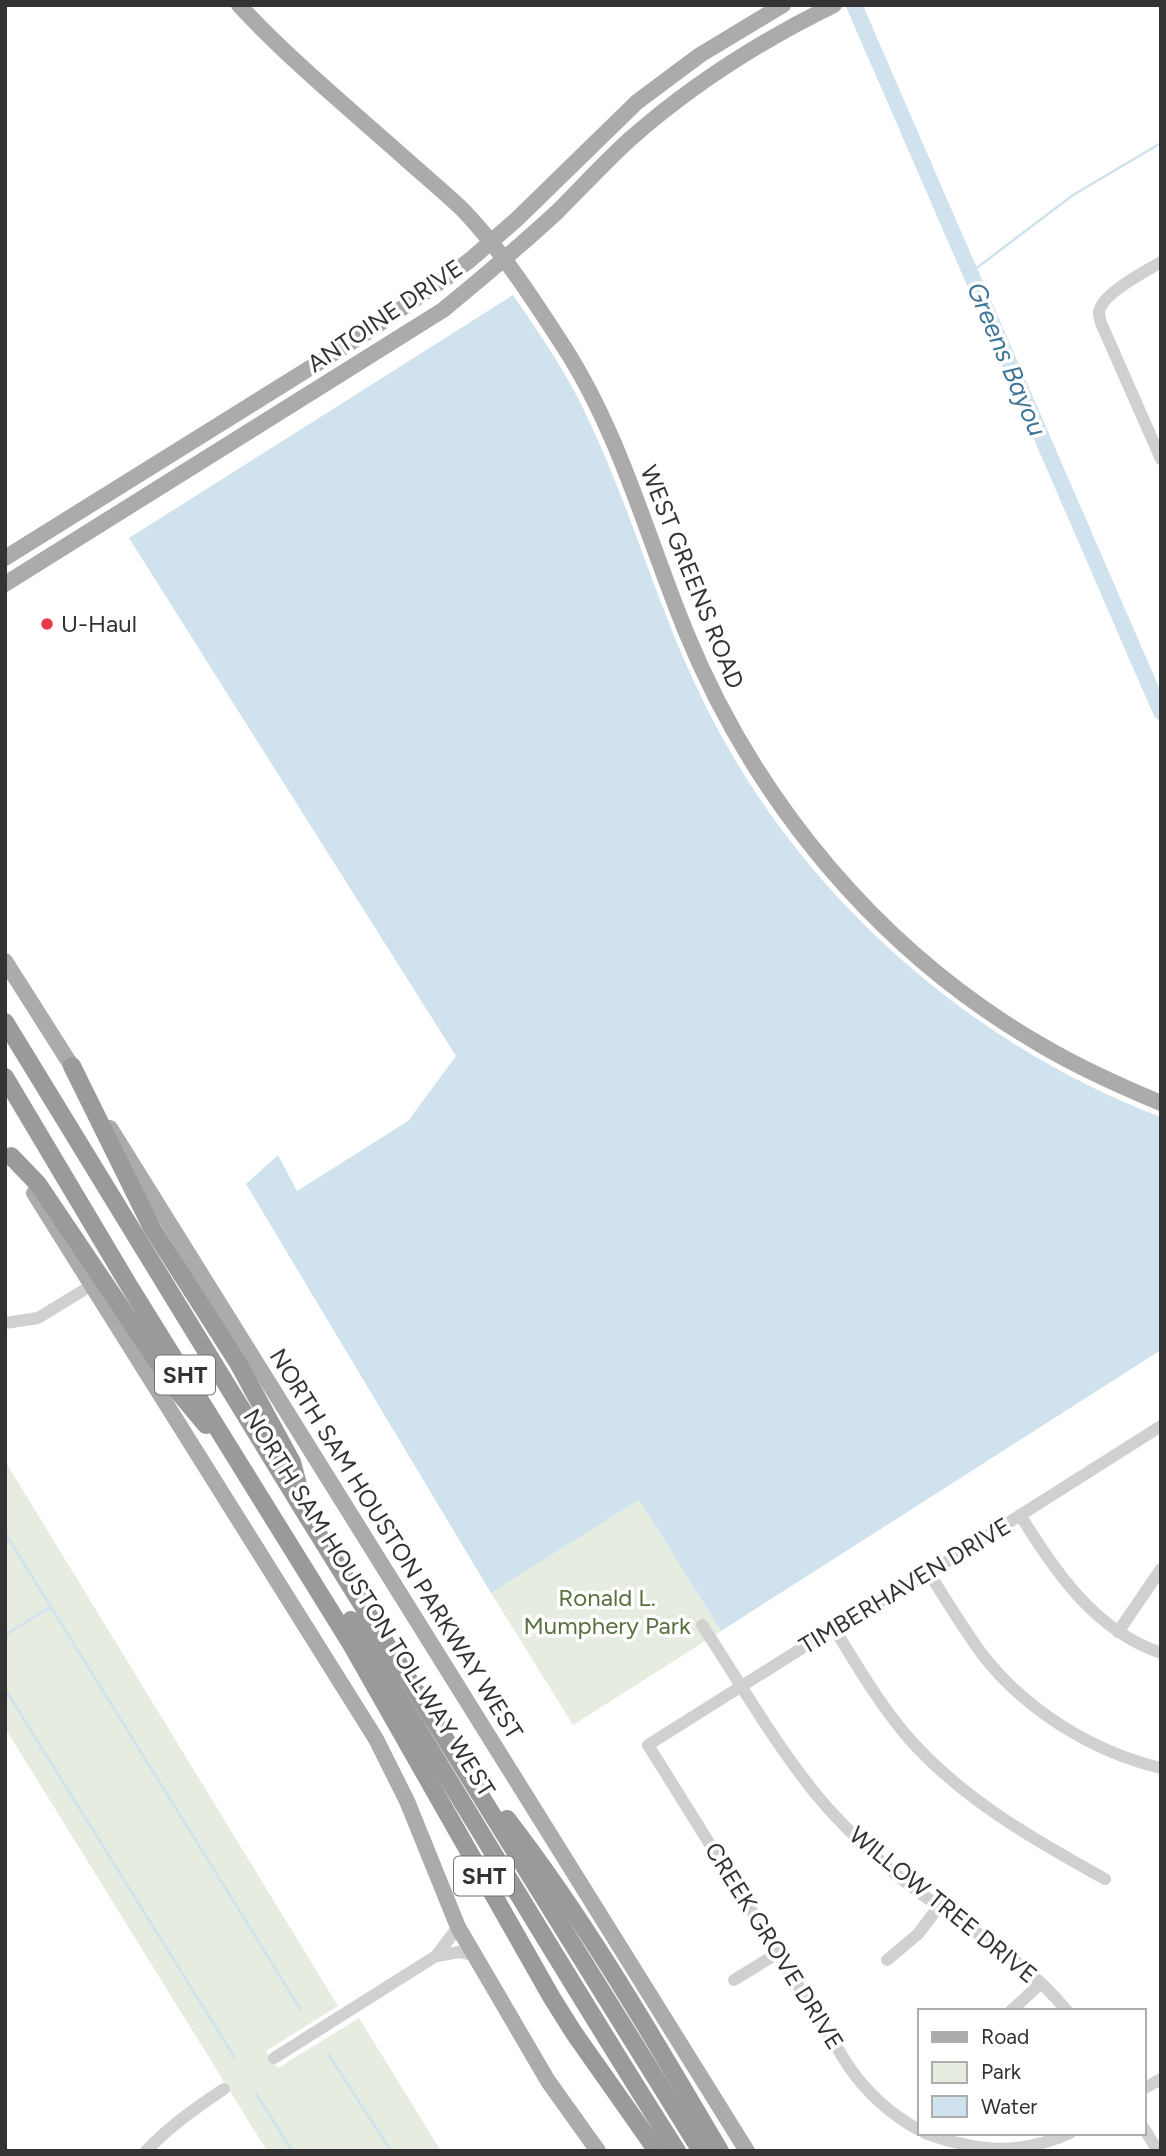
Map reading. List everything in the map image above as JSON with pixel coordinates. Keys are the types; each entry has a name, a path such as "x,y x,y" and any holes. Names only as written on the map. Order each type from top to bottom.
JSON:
{"highway":[{"name":"NORTH SAM HOUSTON TOLLWAY WEST","path":"5,1022 307,1516 701,2151"},
{"path":"72,1066 152,1228 238,1363 292,1462 307,1516"},
{"name":"NORTH SAM HOUSTON TOLLWAY WEST","path":"8,1082 107,1249 351,1644 552,1998 657,2151"},
{"name":"NORTH SAM HOUSTON TOLLWAY WEST","path":"8,1082 42,1128 145,1287 677,2151"},
{"path":"8,1151 38,1184 176,1389 247,1475"},
{"name":"NORTH SAM HOUSTON TOLLWAY WEST","path":"481,1796 506,1818 584,1926 621,1983 720,2151"}],"main road":[{"name":"WEST GREENS ROAD","path":"239,5 304,68 460,208 505,260 565,349 600,413 684,628 722,710 744,750 811,847 890,933 981,1007 1080,1067 1161,1103"},
{"name":"ANTOINE DRIVE","path":"5,558 366,334 446,278 491,242 637,102 701,55 783,5"},
{"name":"ANTOINE DRIVE","path":"5,583 443,310 505,260 629,140 695,87 760,44 834,5"},
{"path":"749,24 760,44"},
{"path":"613,125 629,140"},
{"path":"366,334 377,352"},
{"path":"232,416 244,434"},
{"path":"102,497 114,516"},
{"name":"NORTH SAM HOUSTON PARKWAY WEST","path":"5,961 747,2151"},
{"path":"8,1151 376,1739 407,1801 458,1927 548,2081 598,2151"}],"street":[{"path":"1161,262 1114,291 1098,313 1161,459"},
{"path":"5,1323 38,1318 92,1285"},
{"name":"TIMBERHAVEN DRIVE","path":"648,1745 834,1628 929,1573 1161,1426"},
{"path":"1020,1516 1058,1574 1075,1594 1118,1632 1161,1653"},
{"path":"1118,1632 1161,1569"},
{"path":"929,1573 983,1656 1016,1690 1077,1735 1129,1759 1161,1768"},
{"name":"WILLOW TREE DRIVE","path":"702,1625 789,1757 849,1832 888,1867 1003,1951 1041,1983 1065,2009"},
{"path":"834,1628 890,1715 926,1756 970,1794 1015,1826 1048,1848 1105,1879"},
{"name":"CREEK GROVE DRIVE","path":"648,1745 849,2067 864,2088 883,2107 918,2129"},
{"path":"887,1960 918,1934 940,1905"},
{"path":"274,2058 436,1956 458,1927"},
{"path":"436,1956 459,1952 474,1955"},
{"path":"734,1980 778,1953"},
{"path":"1013,2009 1041,1983"},
{"path":"1145,2088 1161,2079"},
{"path":"146,2151 170,2127 224,2089"},
{"path":"1145,2130 1158,2151"},
{"path":"937,2145 1003,2149 1038,2145 1065,2135"}],"green space":[{"path":"5,1461 338,2006 266,2051 278,2068 359,2018 441,2151 267,2151 5,1728"},
{"name":"Ronald L. Mumphery Park","path":"639,1500 721,1631 573,1725 491,1593"}],"water":[{"path":"513,295 554,356 581,404 616,483 690,673 728,747 772,817 824,882 882,942 945,995 1013,1043 1085,1084 1161,1117 1161,1350 721,1631 639,1500 491,1593 246,1184 278,1155 297,1191 408,1121 456,1056 129,538"}],"waterway":[{"name":"Greens Bayou","path":"854,5 1161,712"},
{"path":"970,273 1073,195 1161,143"},
{"path":"5,1533 301,2010"},
{"path":"5,1635 50,1607"},
{"path":"5,1689 235,2058"},
{"path":"328,2054 391,2151"},
{"path":"256,2093 292,2151"}],"place":[{"name":"U-Haul","path":"47,624"}]}
